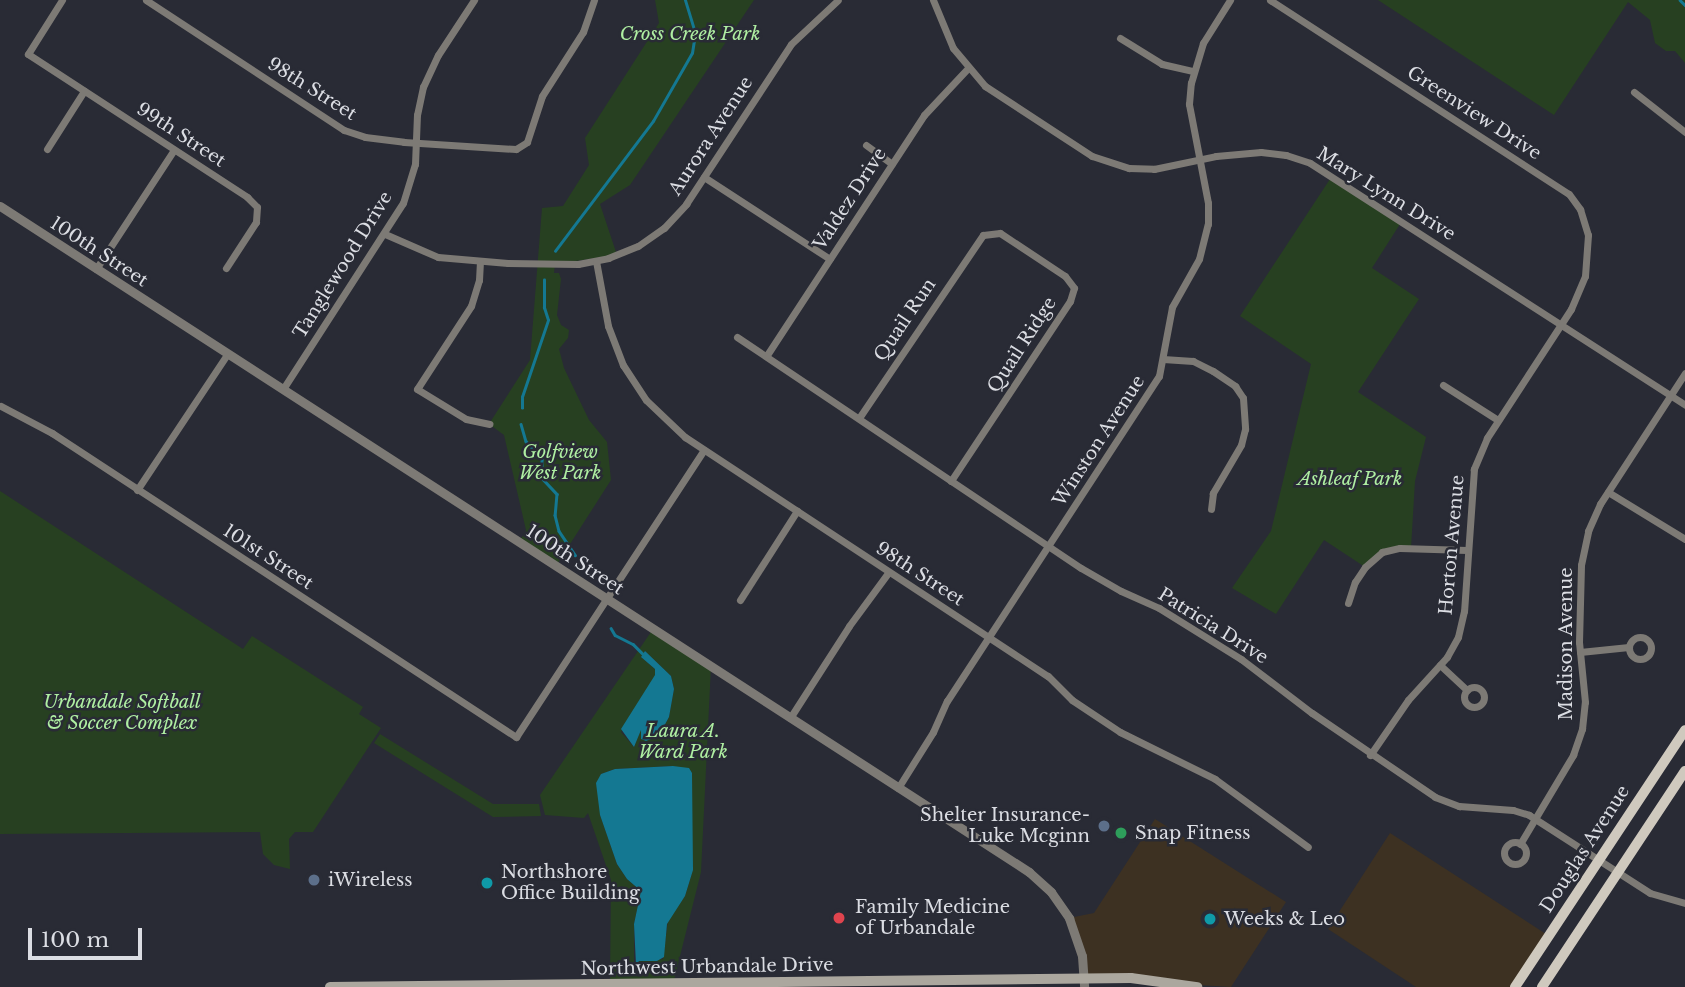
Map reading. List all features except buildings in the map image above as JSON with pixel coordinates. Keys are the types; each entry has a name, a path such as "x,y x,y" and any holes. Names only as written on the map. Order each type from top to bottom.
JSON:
{"main road":[{"name":"Douglas Avenue","path":"1515,987 1685,730"},
{"path":"1542,987 1685,771"},
{"path":"1083,982 1157,980 1197,987"},
{"name":"Northwest Urbandale Drive","path":"330,987 1083,982"}],"street":[{"name":"99th Street","path":"62,0 28,54 247,197 257,207 256,222 226,268"},
{"name":"98th Street","path":"146,0 344,130 365,137 416,143 516,149 523,146 542,96 583,32 594,0"},
{"name":"Tanglewood Drive","path":"283,389 385,234 411,186 419,101 428,74 474,0"},
{"name":"Aurora Avenue","path":"385,234 438,257 480,261 578,264 596,261 638,246 664,228 686,204 791,44 838,0"},
{"name":"Mary Lynn Drive","path":"933,0 945,33 968,68 1002,98 1104,161 1129,168 1154,169 1261,152 1286,155 1310,163 1685,405"},
{"name":"Winston Avenue","path":"898,788 933,732 947,701 1153,390 1163,359 1172,307 1199,258 1209,224 1208,202 1189,104 1193,71 1203,43 1230,0"},
{"name":"Greenview Drive","path":"1270,0 1569,194 1580,209 1588,234 1585,276 1577,296"},
{"path":"1120,38 1162,64 1193,71"},
{"name":"Valdez Drive","path":"767,355 924,115 968,68"},
{"path":"47,149 84,91"},
{"path":"1634,92 1685,132"},
{"path":"866,145 892,164"},
{"path":"96,269 174,150"},
{"path":"704,177 830,259"},
{"name":"100th Street","path":"0,206 1028,872 1051,892 1076,932 1083,982"},
{"name":"Quail Ridge","path":"951,481 1074,295 1070,280 1000,233 987,233 977,239"},
{"name":"Quail Run","path":"859,418 977,239"},
{"path":"480,261 479,280 471,306 417,389 466,419 489,424"},
{"name":"98th Street","path":"596,261 608,326 623,365 646,400 667,422 796,512 1048,676 1072,700 1110,725 1230,789 1308,847"},
{"name":"Horton Avenue","path":"1370,755 1397,715 1454,645 1461,628 1474,469 1498,420 1577,296"},
{"name":"Patricia Drive","path":"737,337 1048,546 1241,659 1370,755 1435,797 1459,806 1513,810 1536,818 1650,893 1685,903"},
{"path":"137,490 228,353"},
{"path":"1163,359 1193,361 1235,386 1243,398 1245,429 1241,445 1213,494 1211,509"},
{"name":"Madison Avenue","path":"1520,844 1573,755 1582,729 1585,702 1580,652 1584,545 1593,517 1685,373"},
{"path":"1443,385 1498,420"},
{"name":"101st Street","path":"1,406 52,433 516,737 606,598"},
{"path":"606,598 704,450"},
{"path":"1608,492 1685,539"},
{"path":"740,600 796,512"},
{"path":"1348,603 1355,582 1365,567 1382,552 1400,548 1467,550"},
{"path":"790,718 849,626 888,573"},
{"path":"1580,652 1629,648"},
{"path":"1440,665 1467,690"}],"shaded area":[{"path":"1155,819 1286,902 1231,987 1083,978 1069,918 1094,913"},
{"path":"1390,833 1549,936 1515,987 1416,987 1328,929"}],"green space":[{"path":"655,0 754,0 630,185 600,204 617,255 555,264 554,273 559,273 561,279 557,315 561,325 569,330 568,338 559,349 564,368 589,420 607,442 611,480 556,566 519,542 526,530 504,435 489,424 530,360 542,208 563,206 589,165 585,138 659,23"},
{"path":"1378,0 1685,0 1685,63 1675,51 1666,51 1655,43 1650,20 1628,2 1554,115"},
{"name":"Ashleaf Park","path":"1332,176 1402,221 1372,268 1419,299 1358,392 1426,437 1415,481 1411,548 1391,549 1365,567 1324,540 1276,614 1232,588 1271,531 1311,364 1240,316"},
{"name":"Urbandale Softball & Soccer Complex","path":"0,491 243,649 252,636 363,707 359,714 381,728 313,832 295,832 289,839 290,869 274,865 263,854 260,832 0,834"},
{"name":"Laura A. Ward Park","path":"653,629 711,666 701,872 673,984 610,984 611,880 588,813 584,818 545,815 540,795","holes":["645,651 671,676 674,689 669,717 662,730 649,738 641,739 641,729 634,747 621,732 655,676 655,669 641,657","673,766 692,773 692,873 685,896 668,920 663,959 634,962 634,924 641,891 627,879 617,864 600,815 601,774 615,769"]},
{"path":"380,734 493,804 539,804 541,816 493,817 374,743"}],"water":[{"path":"645,651 671,676 674,689 669,717 662,730 656,737 646,741 641,739 641,730 634,747 621,729 655,675 655,669 641,657"},
{"path":"673,766 689,768 692,773 693,870 685,896 667,924 664,957 657,961 639,961 636,965 634,924 641,891 627,879 617,864 600,815 596,783 601,774 615,769"}],"waterway":[{"path":"555,251 653,121 692,53 695,33 685,0"},
{"path":"1680,0 1685,5"},
{"path":"522,408 522,397 548,320 544,308 544,280"},
{"path":"521,424 526,441 542,459 542,478 557,494 555,515 559,531 575,555"},
{"path":"611,628 615,635 633,644 643,654"}],"place":[{"name":"Shelter Insurance- Luke Mcginn","path":"1104,826"},
{"name":"Snap Fitness","path":"1121,833"},
{"name":"iWireless","path":"314,880"},
{"name":"Northshore Office Building","path":"487,883"},
{"name":"Family Medicine of Urbandale","path":"839,918"},
{"name":"Weeks & Leo","path":"1210,919"}],"park label":[{"name":"Cross Creek Park","path":"690,34"},
{"name":"Golfview West Park","path":"560,463"}]}
